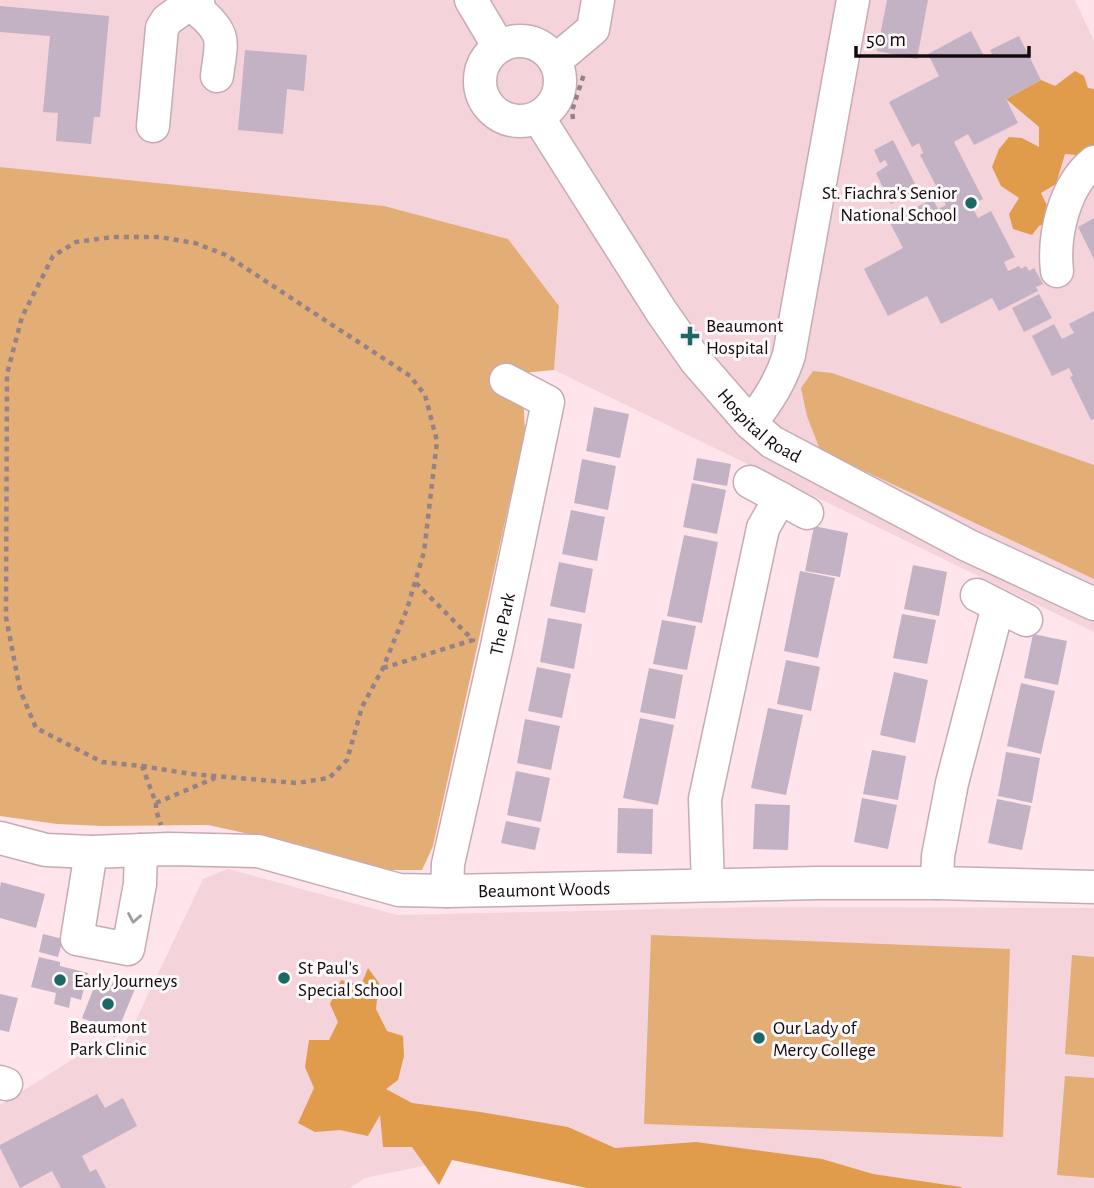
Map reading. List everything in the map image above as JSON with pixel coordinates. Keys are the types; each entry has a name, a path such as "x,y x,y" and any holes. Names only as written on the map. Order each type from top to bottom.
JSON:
{"street":[{"path":"153,125 162,29 167,20 193,0"},
{"path":"198,0 199,11 218,30 221,41 217,76"},
{"path":"471,0 499,47"},
{"path":"555,61 593,29 598,0"},
{"path":"750,423 773,393 784,373 789,355 853,0"},
{"path":"508,42 536,44 555,61 560,82 557,97 548,110 538,117 519,122 504,118 491,109 483,97 480,81 483,65 499,47 508,42"},
{"name":"Hospital Road","path":"538,117 660,312 696,361 750,423 772,442 967,545 1094,604"},
{"path":"1057,271 1057,244 1067,202 1087,167 1094,162"},
{"name":"The Park","path":"447,891 448,864 548,402 506,380"},
{"path":"750,482 807,513"},
{"path":"708,885 705,799 763,528 780,498"},
{"path":"937,883 938,856 987,600 1026,620"},
{"name":"Beaumont Woods","path":"0,838 46,850 258,851 400,890 937,883 1094,887"},
{"path":"91,852 77,939 128,949 140,884 155,850"}],"path":[{"path":"574,129 572,111 584,72"},
{"path":"113,237 159,237 195,243 226,254 410,376 425,395 437,441 424,552 416,583 383,668 362,707 347,760 329,778 297,783 216,777 102,762 36,728 20,690 6,617 7,374 22,317 53,256 76,242 113,237"},
{"path":"383,668 473,640 416,583"},
{"path":"142,766 156,803 155,850"},
{"path":"156,803 216,777"}],"shaded area":[{"name":"Beaumont Hospital","path":"0,0 1075,0 1094,41 1094,632 554,370 559,306 384,206 0,167"},
{"path":"1075,71 1084,76 1088,88 1094,89 1094,152 1065,154 1056,184 1041,193 1051,214 1049,221 1039,226 1032,235 1013,229 1009,214 1019,198 1001,186 992,167 999,149 1009,137 1022,138 1039,147 1039,127 1006,99 1041,80 1055,86"},
{"path":"0,167 384,206 508,239 559,306 554,370 522,373 525,431 433,846 422,870 390,870 308,847 208,825 103,826 57,824 0,816"},
{"path":"813,371 832,373 1094,465 1094,579 820,450 807,416 801,388"},
{"name":"Our Lady of Mercy College","path":"228,869 397,915 762,907 1094,908 1094,1188 587,1188 452,1160 365,1178 350,1188 0,1188 0,1105 99,1043 126,1041 203,879"},
{"path":"651,935 1010,949 1003,1137 644,1124"},
{"path":"1072,955 1094,957 1094,1057 1065,1054"},
{"path":"368,968 379,983 376,1009 387,1031 403,1036 404,1056 398,1080 386,1089 412,1103 568,1127 615,1148 696,1142 822,1159 873,1174 962,1188 587,1188 452,1160 439,1185 412,1147 383,1147 380,1115 368,1136 340,1130 315,1132 298,1123 314,1088 305,1067 309,1040 329,1040 338,1022 330,1004 341,980 361,985"},
{"path":"1065,1076 1094,1078 1094,1178 1057,1175"}],"building":[{"path":"887,0 928,0 917,59 877,51"},
{"path":"0,6 109,16 100,117 94,117 91,144 56,141 58,113 43,112 50,36 0,32"},
{"path":"971,31 985,58 992,54 990,50 1019,36 1041,80 1006,99 1018,123 974,145 968,134 954,142 983,199 971,205 978,218 991,211 1015,257 1004,262 1008,271 1019,266 1021,269 1026,266 1029,271 1034,268 1043,284 1036,287 1038,291 999,311 992,298 941,324 927,296 888,316 864,269 903,248 889,221 933,199 938,209 946,205 920,155 923,153 919,143 912,147 889,102 939,76 928,54"},
{"path":"245,50 307,55 304,91 287,89 283,134 238,130"},
{"path":"893,140 918,190 891,204 876,173 888,165 885,160 880,163 874,150"},
{"path":"1094,218 1094,259 1078,227"},
{"path":"1039,294 1052,318 1024,332 1012,308"},
{"path":"1094,311 1094,419 1091,420 1070,377 1073,376 1069,368 1052,376 1032,336 1054,324 1062,339 1074,333 1069,324"},
{"path":"594,407 629,414 620,458 586,451"},
{"path":"697,458 731,464 727,486 693,480"},
{"path":"582,459 616,466 608,510 574,503"},
{"path":"692,483 726,490 717,534 683,527"},
{"path":"571,510 605,517 597,561 562,554"},
{"path":"814,526 848,533 840,577 805,571"},
{"path":"684,535 718,542 702,623 667,616"},
{"path":"559,562 593,569 585,613 550,606"},
{"path":"913,565 947,572 939,616 904,609"},
{"path":"800,571 835,578 818,658 784,651"},
{"path":"902,614 936,620 927,664 893,658"},
{"path":"548,618 582,624 574,669 540,662"},
{"path":"662,620 696,626 687,670 653,664"},
{"path":"1033,634 1067,641 1058,685 1024,678"},
{"path":"786,660 820,667 811,711 777,704"},
{"path":"537,667 571,674 562,718 528,711"},
{"path":"649,668 683,675 675,719 640,712"},
{"path":"894,672 928,680 915,743 880,735"},
{"path":"1021,683 1055,691 1041,754 1007,746"},
{"path":"768,708 803,715 786,795 751,788"},
{"path":"640,718 674,725 658,805 623,798"},
{"path":"525,719 560,726 551,770 517,763"},
{"path":"872,750 906,756 898,800 863,794"},
{"path":"1006,752 1040,758 1032,803 998,796"},
{"path":"516,771 550,778 541,822 507,815"},
{"path":"862,798 897,805 888,849 854,842"},
{"path":"997,799 1031,806 1022,850 988,843"},
{"path":"755,804 790,805 788,850 753,849"},
{"path":"618,808 653,809 652,854 617,853"},
{"path":"506,821 540,828 535,850 501,843"},
{"path":"1,882 45,894 36,928 0,918"},
{"path":"43,934 63,939 58,957 39,952"},
{"name":"Early Journeys","path":"39,957 88,973 81,1000 71,997 69,1008 54,1004 56,993 31,987"},
{"name":"Beaumont Park Clinic","path":"116,975 137,984 115,1037 93,1028 95,1023 82,1018 95,985 109,991"},
{"path":"0,994 18,998 9,1032 0,1030"},
{"path":"97,1094 105,1108 123,1098 137,1126 82,1156 90,1172 96,1169 106,1188 61,1188 52,1171 20,1188 0,1145"}],"place":[{"name":"St. Fiachra's Senior National School","path":"971,203"},
{"name":"Beaumont Hospital","path":"690,336"},
{"name":"St Paul's Special School","path":"284,978"},
{"name":"Early Journeys","path":"60,980"},
{"name":"Beaumont Park Clinic","path":"108,1004"},
{"name":"Our Lady of Mercy College","path":"759,1038"}]}
